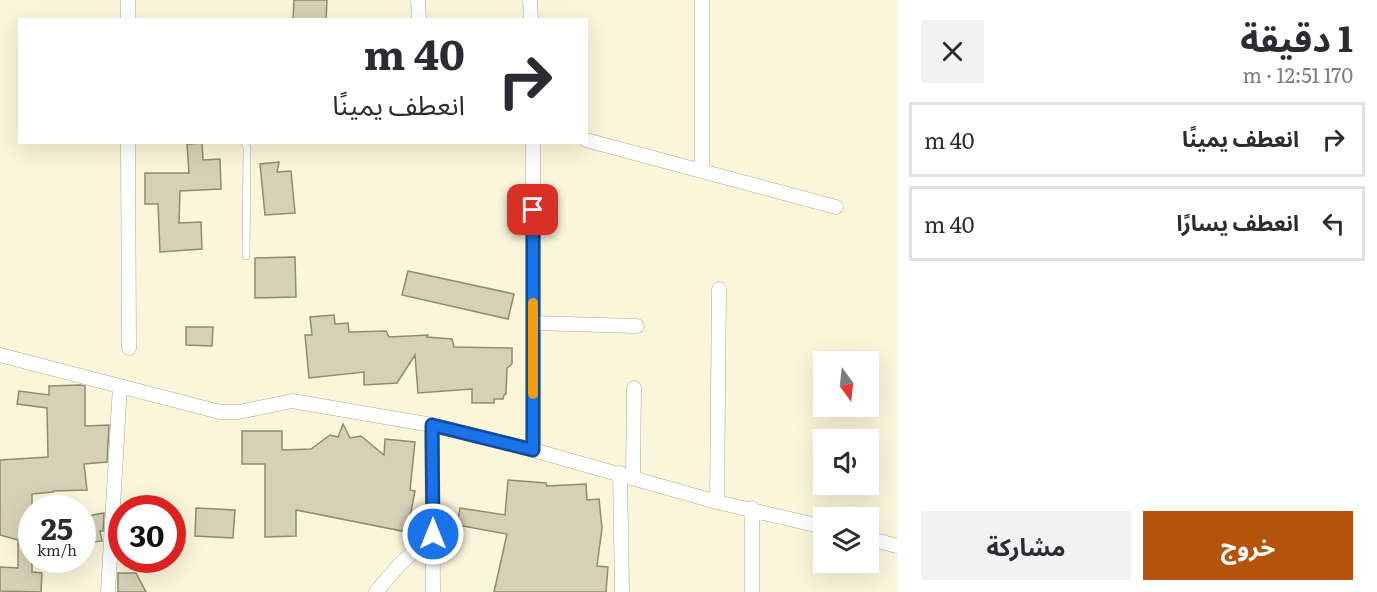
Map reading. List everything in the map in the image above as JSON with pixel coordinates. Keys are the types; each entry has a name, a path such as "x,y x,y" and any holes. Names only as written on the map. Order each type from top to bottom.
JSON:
{"street":[{"path":"128,0 128,18"},
{"path":"418,0 419,18"},
{"path":"530,0 531,18"},
{"path":"702,0 702,170"},
{"path":"588,141 836,207"},
{"path":"128,144 129,348"},
{"path":"533,144 533,450"},
{"path":"717,502 719,288"},
{"path":"533,324 637,326"},
{"path":"0,355 220,412 239,412 292,401 432,425 627,475 717,502 752,508 813,524"},
{"path":"108,592 120,386"},
{"path":"622,592 627,475 634,388"},
{"path":"432,425 433,592"},
{"path":"752,508 752,592"},
{"path":"376,592 398,566 433,534"},
{"path":"879,541 897,546"}],"lane":[{"path":"245,144 247,148 246,256"}],"building":[{"path":"294,0 327,0 326,18 293,18"},
{"path":"187,144 202,144 203,160 220,159 221,189 180,191 179,223 201,222 202,249 160,252 158,204 145,204 145,173 189,173"},
{"path":"279,162 277,172 291,171 295,213 265,215 260,164"},
{"path":"295,257 296,297 255,298 255,258"},
{"path":"408,271 514,294 508,319 402,295"},
{"path":"334,315 335,324 348,323 349,332 386,331 389,337 428,335 427,337 452,339 454,347 512,348 512,364 507,368 506,394 503,399 494,399 494,403 472,403 472,389 418,393 415,355 397,383 364,385 364,372 309,378 305,335 312,335 310,317"},
{"path":"186,327 213,327 212,346 186,345"},
{"path":"49,386 85,386 85,426 109,425 107,462 84,464 87,490 18,495 18,540 0,535 0,460 48,457 47,408 17,404 19,391 49,395"},
{"path":"343,424 350,438 361,436 384,455 385,439 415,442 410,490 415,491 407,532 296,510 296,536 265,537 265,464 242,464 242,431 282,431 282,450 311,449 330,435 338,437"},
{"path":"508,480 546,483 547,486 586,484 587,500 599,499 602,528 597,566 608,567 606,592 494,592 507,534 457,525 460,508 505,515"},
{"path":"196,508 235,510 233,538 195,536"},
{"path":"104,513 103,531 100,531 102,541 96,542 96,514"},
{"path":"0,567 18,568 18,573 42,573 41,592 0,591"},
{"path":"118,573 136,573 146,592 118,592"}],"slow traffic":[{"path":"533,303 533,394"}],"route":[{"path":"433,534 432,425 533,450 533,210"}]}
